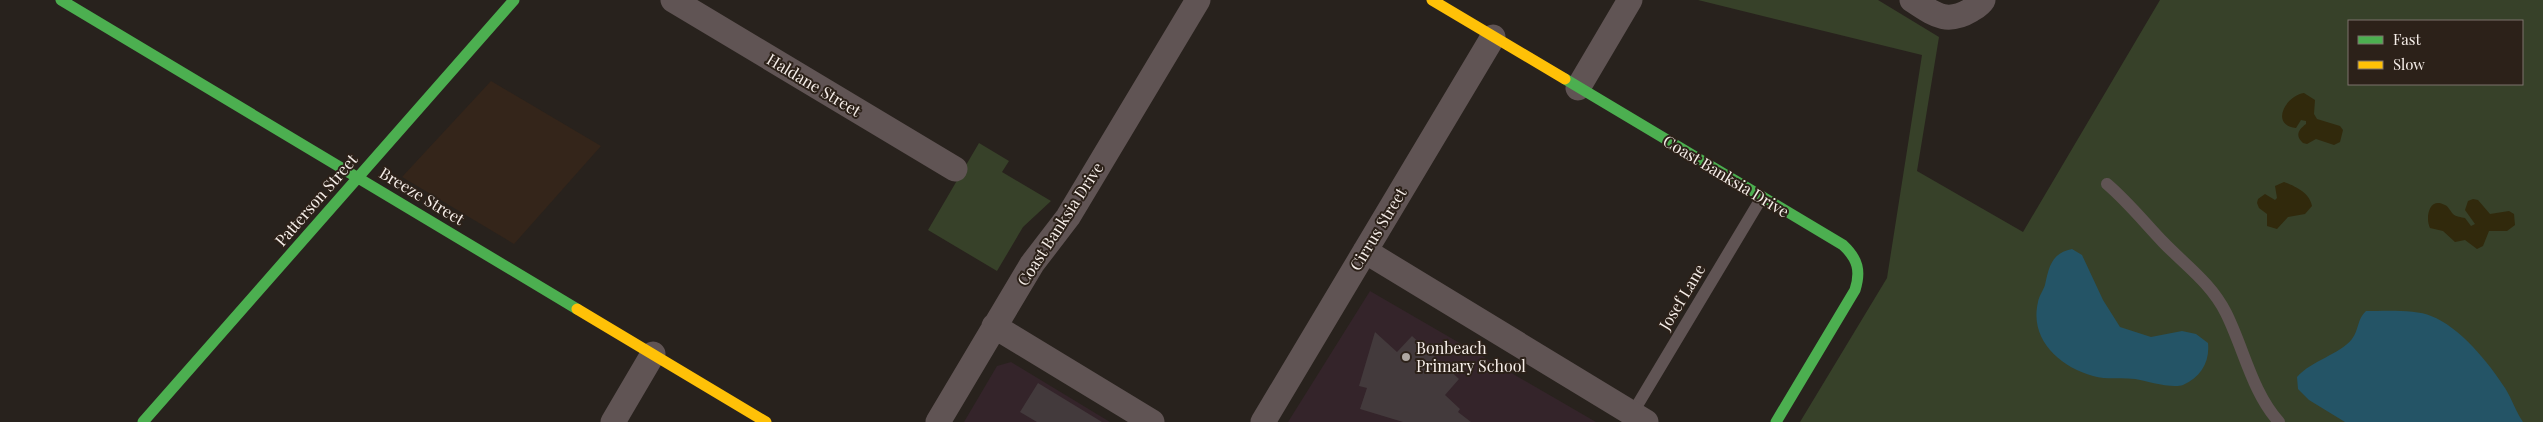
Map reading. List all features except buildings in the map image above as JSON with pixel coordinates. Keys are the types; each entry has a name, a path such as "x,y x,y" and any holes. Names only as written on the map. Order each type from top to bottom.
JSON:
{"street":[{"name":"Breeze Street","path":"61,0 766,422"},
{"name":"Patterson Street","path":"143,422 514,0"},
{"name":"Haldane Street","path":"673,0 955,169"},
{"name":"Coast Banksia Drive","path":"938,422 994,326 1047,242 1068,217 1198,0"},
{"name":"Coast Banksia Drive","path":"1432,0 1843,245 1859,263 1860,272 1855,290 1776,422"},
{"path":"1578,88 1630,0"},
{"path":"1912,0 1938,16 1958,18 1982,2"},
{"name":"Cirrus Street","path":"1264,422 1492,37"},
{"path":"1365,251 1639,418"},
{"path":"994,326 1152,422"},
{"path":"613,422 653,354"}],"lane":[{"path":"2107,184 2126,201 2208,286 2225,312 2266,408 2279,422"},
{"name":"Josef Lane","path":"1639,418 1762,197"}],"shaded area":[{"path":"491,81 601,146 514,244 402,177"},
{"name":"Bonbeach Primary School","path":"1370,291 1596,422 1288,422"},
{"path":"1011,362 1110,422 964,422 997,366"}],"green space":[{"path":"1698,0 1878,0 1939,37 1917,171 2023,232 2160,0 2543,0 2543,422 1800,422 1887,278 1922,55"},
{"path":"979,143 1009,161 1002,172 1051,201 1023,227 997,271 928,230"}],"sand":[{"path":"2304,93 2315,100 2314,114 2317,119 2340,126 2343,130 2340,142 2334,145 2316,139 2307,144 2303,143 2298,133 2306,124 2306,121 2301,120 2296,128 2288,126 2284,122 2282,116 2286,105 2297,95"},
{"path":"2284,182 2305,194 2311,201 2312,206 2305,214 2288,217 2277,229 2267,226 2267,214 2259,208 2257,203 2258,199 2265,194 2275,200 2277,198 2275,186"},
{"path":"2478,200 2490,214 2509,211 2514,214 2515,225 2507,231 2489,231 2483,246 2477,249 2465,240 2455,242 2443,231 2430,228 2428,214 2435,203 2446,206 2454,215 2465,218 2471,226 2475,224 2465,210 2468,201"}],"water":[{"path":"2072,249 2082,255 2103,300 2120,327 2151,337 2182,331 2196,334 2208,343 2206,363 2195,378 2183,385 2173,386 2135,379 2098,377 2069,366 2050,350 2038,328 2036,316 2038,302 2052,261 2065,251"},
{"path":"2366,311 2417,312 2431,316 2453,328 2491,368 2505,388 2523,422 2345,422 2309,400 2298,389 2297,377 2310,366 2347,345 2354,336 2361,317"}],"traffic: fast":[{"path":"61,0 577,309"},
{"path":"143,422 514,0"},
{"path":"1565,79 1843,245 1852,255 1858,271 1855,290 1776,422"}],"traffic: slow":[{"path":"1432,0 1565,79"},
{"path":"577,309 766,422"}],"place":[{"name":"Bonbeach Primary School","path":"1406,357"}]}
